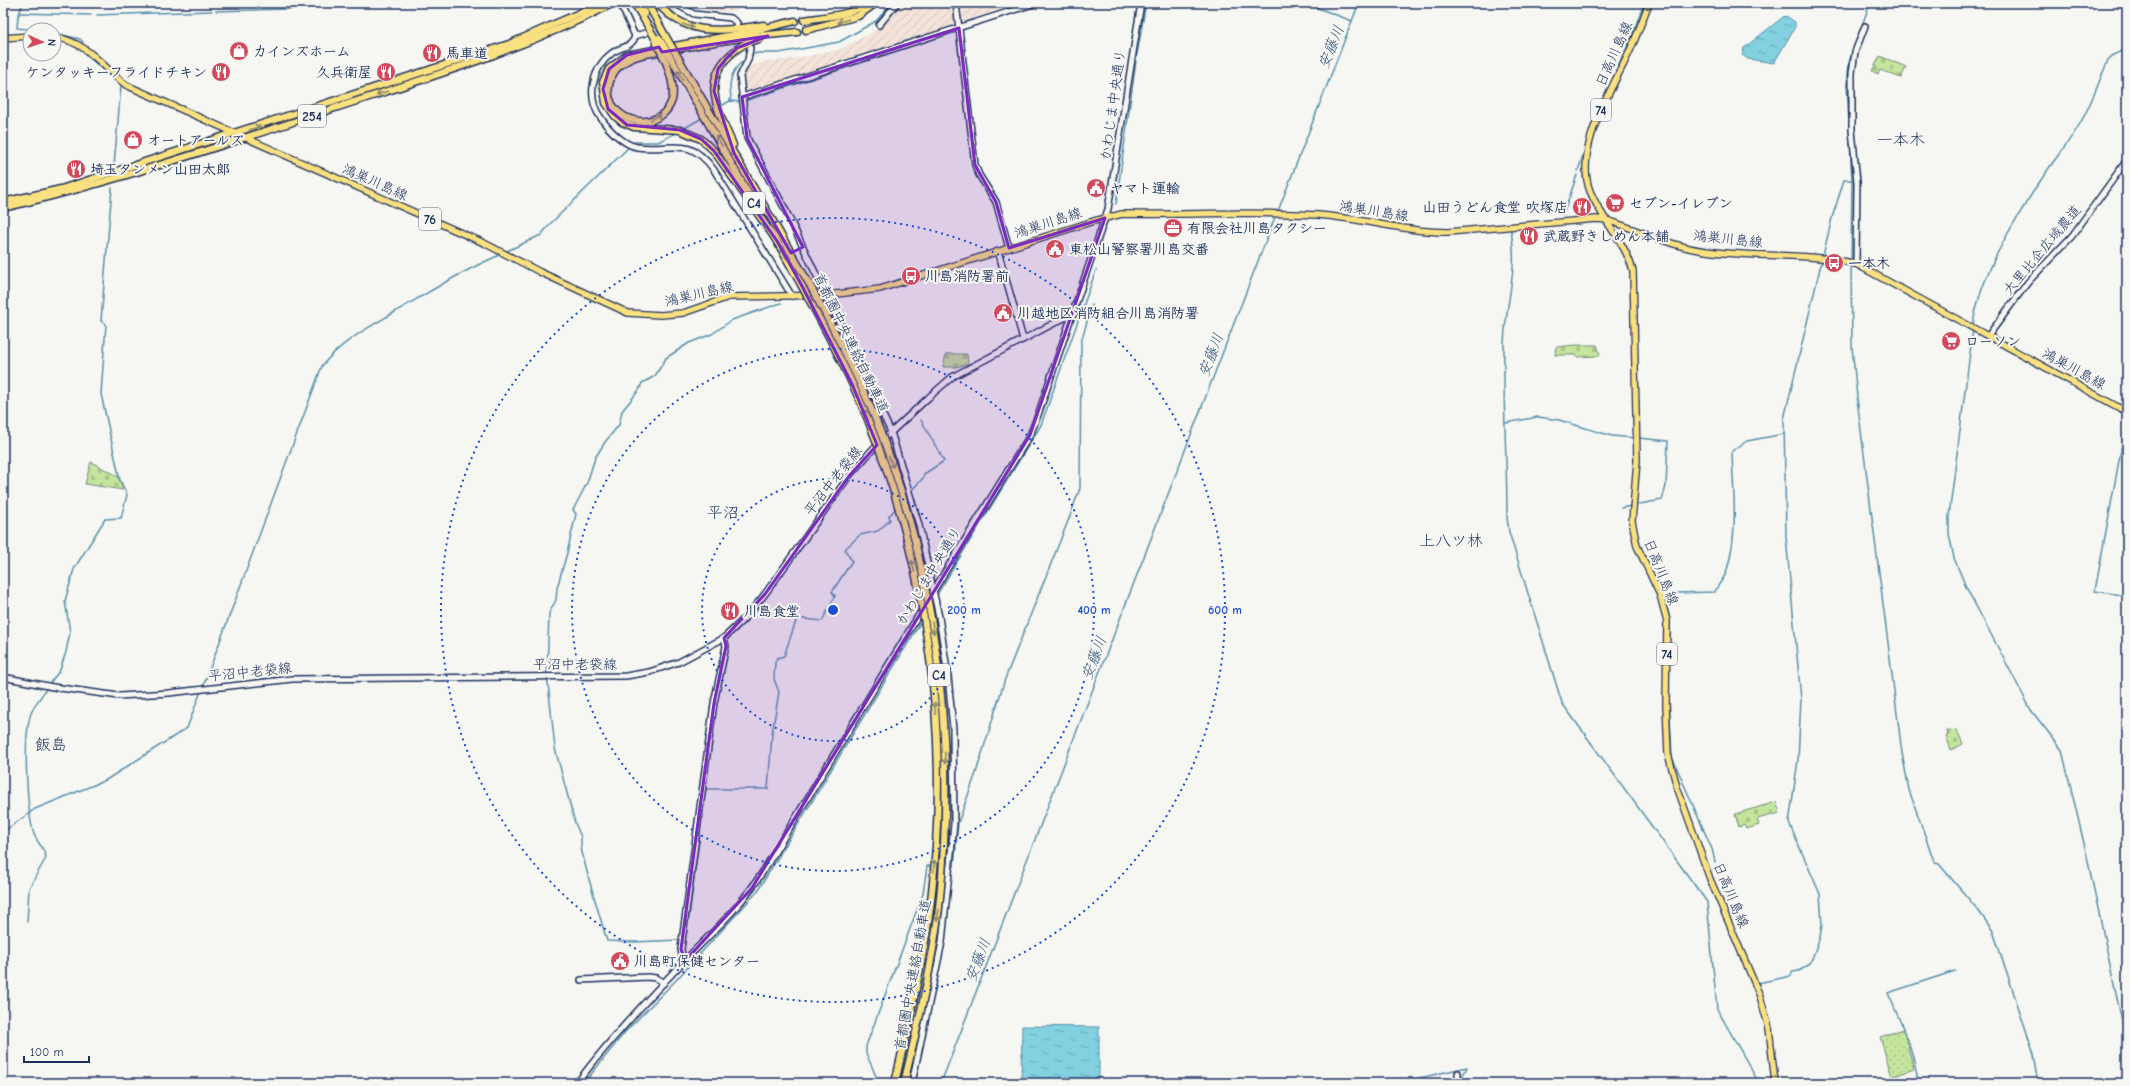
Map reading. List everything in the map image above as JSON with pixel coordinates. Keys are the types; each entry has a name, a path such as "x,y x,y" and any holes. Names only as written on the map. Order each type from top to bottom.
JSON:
{"highway":[{"name":"254","path":"3,202 61,189 178,150 236,134 509,44 602,3"},
{"name":"254","path":"3,208 67,193 246,139 510,50 614,3"},
{"path":"634,3 657,38"},
{"path":"639,3 657,38 669,61 673,94 671,102 665,111 657,118 641,122 626,119 619,114 609,95 610,80 619,66 626,61 639,56 707,44 798,32"},
{"name":"首都圏中央連絡自動車道","path":"647,3 811,287 859,381 894,469 919,557 932,619 938,663 943,710 946,785 942,870 933,947 904,1083"},
{"path":"657,3 675,20 684,25 706,30 796,21"},
{"path":"804,20 848,12 862,8 867,3"},
{"path":"806,30 858,16 876,3"},
{"path":"777,241 714,151 701,139 682,131 634,127 622,122 608,109 604,97 603,82 609,69 626,55 639,51 750,32 784,23"},
{"path":"734,153 733,145 716,104 714,91 718,69 737,48 754,40 768,36"},
{"name":"首都圏中央連絡自動車道","path":"669,61 704,116 777,241 849,377 878,447 908,545 929,649 935,710 938,778 934,869 924,947 895,1083"}],"main road":[{"name":"日高川島線","path":"1648,3 1633,44 1598,119 1587,152 1587,180 1590,191 1626,250 1633,271 1636,461 1632,521 1637,546 1660,595 1666,621 1666,704 1668,754 1677,787 1710,879 1760,996 1769,1028 1775,1083"},
{"path":"3,38 22,37"},
{"name":"鴻巣川島線","path":"62,39 69,40 85,48 126,85 484,243 540,272 628,313 661,315 683,313 729,297 827,295 870,291 889,287 998,251 1122,214 1309,215 1344,218 1427,232 1448,232 1576,219 1607,220 1681,245 1705,251 1823,258 1856,264 2127,412"}],"street":[{"path":"620,3 635,36 632,44 611,54 598,68 592,90 594,103 600,116 613,132 636,147 685,147 702,155 714,170 792,296"},
{"path":"674,3 678,8 694,14 731,18 737,24"},
{"path":"879,25 897,3"},
{"path":"956,3 975,165 979,175 996,202 1009,248"},
{"path":"742,100 1036,3"},
{"name":"かわじま中央通り","path":"578,1083 610,1043 664,983 744,900 1030,435 1105,218 1115,172 1141,3"},
{"path":"1856,264 1857,182 1852,130 1852,73 1855,52 1865,26"},
{"path":"635,36 645,33"},
{"path":"750,48 749,58 740,76 747,138 785,209 891,432 919,525 934,589 952,708 954,824 942,942 912,1083"},
{"name":"大里比企広域農道","path":"1988,336 2028,282 2072,236 2127,160"},
{"path":"998,251 1023,340"},
{"name":"平沼中老袋線","path":"3,677 71,690 125,696 168,693 292,679 621,676 649,672 679,662 724,638 747,616 765,594 849,476 891,432 952,377 1064,318 1072,316"},
{"path":"685,961 682,956 681,949 714,703 726,646 724,638"},
{"path":"581,980 648,977 656,978 664,983"},
{"path":"1458,1073 1458,1083"}],"highlighted area":[{"path":"959,28 975,165 996,202 1009,248 1105,218 1030,435 752,888 685,961 681,949 714,703 726,646 724,638 765,594 849,476 877,445 852,384 777,241 714,151 701,139 680,130 627,125 608,109 603,89 609,69 627,55 659,47 662,52 768,36 737,48 726,59 718,69 714,91 734,153 791,253 803,247 747,138 742,97"}],"shaded area":[{"path":"686,3 750,3 735,11 713,11 697,8"},
{"path":"901,3 1019,3 970,19 947,29 754,92 748,92 744,88 742,80 744,73 752,66 766,61 787,60 841,49 883,26"}],"green space":[{"path":"1880,56 1906,67 1901,78 1880,70 1878,74 1872,71"},
{"path":"1597,345 1600,354 1598,356 1577,357 1576,355 1555,355 1556,347"},
{"path":"946,354 967,354 968,364 956,367 943,367"},
{"path":"91,462 118,476 123,490 85,484"},
{"path":"1957,730 1963,744 1951,750 1946,736 1948,735 1947,731"},
{"path":"1776,802 1780,813 1757,819 1759,825 1746,829 1744,825 1739,827 1735,814"},
{"path":"1903,1029 1914,1069 1892,1077 1880,1037"}],"water":[{"path":"1786,16 1795,22 1795,27 1774,63 1748,59 1742,55 1744,48"},
{"path":"1022,1026 1099,1027 1099,1083 1021,1083"}],"waterway":[{"path":"22,29 17,28 18,17 23,3"},
{"path":"216,11 290,9 318,3"},
{"path":"750,56 757,53 779,53 839,42 876,21 892,3"},
{"path":"1036,6 1044,3"},
{"path":"1116,204 1137,54 1146,3"},
{"path":"1305,3 1352,21"},
{"name":"安藤川","path":"1278,211 1359,3"},
{"path":"1612,80 1631,38 1644,3"},
{"path":"1851,261 1852,180 1847,86 1849,62 1870,3"},
{"path":"745,101 1028,8"},
{"path":"97,15 212,11"},
{"path":"20,13 91,15"},
{"path":"62,35 80,39 83,42"},
{"path":"1973,325 1977,305 1984,285 2002,244 2037,185 2079,125 2090,104 2108,60 2113,55 2127,49"},
{"path":"84,53 121,86 114,166"},
{"path":"730,101 730,83 732,74 747,58"},
{"path":"1578,171 1595,118 1609,85"},
{"path":"719,107 730,101 741,102"},
{"path":"683,129 702,118"},
{"path":"633,143 658,142 678,132"},
{"path":"505,252 541,235 551,223 630,146"},
{"path":"1563,215 1577,175"},
{"path":"1758,983 1791,976 1792,972 1799,971 1810,964 1820,937 1822,925 1820,894 1789,823 1798,760 1801,699 1786,537 1784,419 1832,218 1844,180 1852,180"},
{"path":"49,684 60,670 66,652 70,632 65,601 74,569 105,519 121,518 127,495 120,480 101,394 106,324 101,321 112,188"},
{"name":"安藤川","path":"941,1083 1275,217"},
{"path":"1511,230 1513,261 1506,318 1504,369 1507,518 1509,532 1562,703 1707,902 1717,1009 1759,1083"},
{"path":"203,687 322,366 348,341 368,328 450,280 502,254"},
{"path":"1851,265 1852,347 1858,407 1902,753 1909,790 1934,861 1939,864 1978,910 1993,931 2034,1054 2039,1083"},
{"path":"936,596 1041,425 1096,270"},
{"path":"680,940 633,942 607,941 588,876 581,848 581,837 575,823 555,748 547,674 549,613 556,600 557,588 567,553 576,514 573,510 587,483 595,458 605,442 619,425 622,411 639,390 642,383 655,376 666,358 689,343 712,334 732,320 781,303"},
{"path":"944,867 954,867 958,823 976,773 1005,679 1080,488 1081,342 1092,305"},
{"path":"1973,329 1949,516 1949,534 1954,558 1966,587 2031,710 2062,750 2086,852 2127,1045"},
{"path":"1506,423 1538,417 1559,420 1612,436 1635,438"},
{"path":"2127,417 2095,591 2127,596"},
{"path":"911,491 923,478 924,474 944,461 921,420"},
{"path":"1715,862 1712,849 1672,757 1669,698 1670,620 1665,598 1666,595 1677,593 1715,592 1726,573 1733,539 1734,510 1732,451 1747,441 1784,434"},
{"path":"1634,505 1662,500 1666,486 1668,441 1639,438"},
{"path":"1621,508 1631,506"},
{"path":"684,941 687,931 706,789 768,789 772,733 779,692 774,679 775,662 777,658 784,656 797,618 822,621 835,596 832,592 852,561 845,550 846,548 860,535 878,531 890,520 889,516 896,508"},
{"path":"584,1083 625,1032 676,980 757,892 922,620"},
{"path":"27,922 29,888 46,858 44,851 34,835 31,820 26,770 27,735 32,711 47,688"},
{"path":"3,832 35,809 106,780 187,728 201,691"},
{"path":"879,1083 866,1053 866,1046 923,894 927,866 932,866"},
{"path":"1918,1083 1910,1048 1888,993 1955,971"},
{"path":"1398,1083 1467,1067 1460,1081"}],"tunnel":[{"path":"647,32 677,9"}],"place":[{"name":"カインズホーム","path":"239,51"},
{"name":"馬車道","path":"432,53"},
{"name":"ケンタッキーフライドチキン","path":"221,72"},
{"name":"久兵衛屋","path":"386,72"},
{"name":"オートアールズ","path":"133,140"},
{"name":"埼玉タンメン山田太郎","path":"76,169"},
{"name":"ヤマト運輸","path":"1096,188"},
{"name":"セブン-イレブン","path":"1615,203"},
{"name":"山田うどん食堂 吹塚店","path":"1582,207"},
{"name":"有限会社川島タクシー","path":"1173,228"},
{"name":"武蔵野きしめん本舗","path":"1529,236"},
{"name":"東松山警察署川島交番","path":"1055,249"},
{"name":"一本木","path":"1834,263"},
{"name":"川島消防署前","path":"911,276"},
{"name":"川越地区消防組合川島消防署","path":"1003,313"},
{"name":"ローソン","path":"1951,341"},
{"name":"川島食堂","path":"730,611"},
{"name":"川島町保健センター","path":"620,961"}],"district":[{"name":"一本木","path":"1901,140"},
{"name":"平沼","path":"723,513"},
{"name":"上八ツ林","path":"1451,541"},
{"name":"飯島","path":"51,745"}]}
